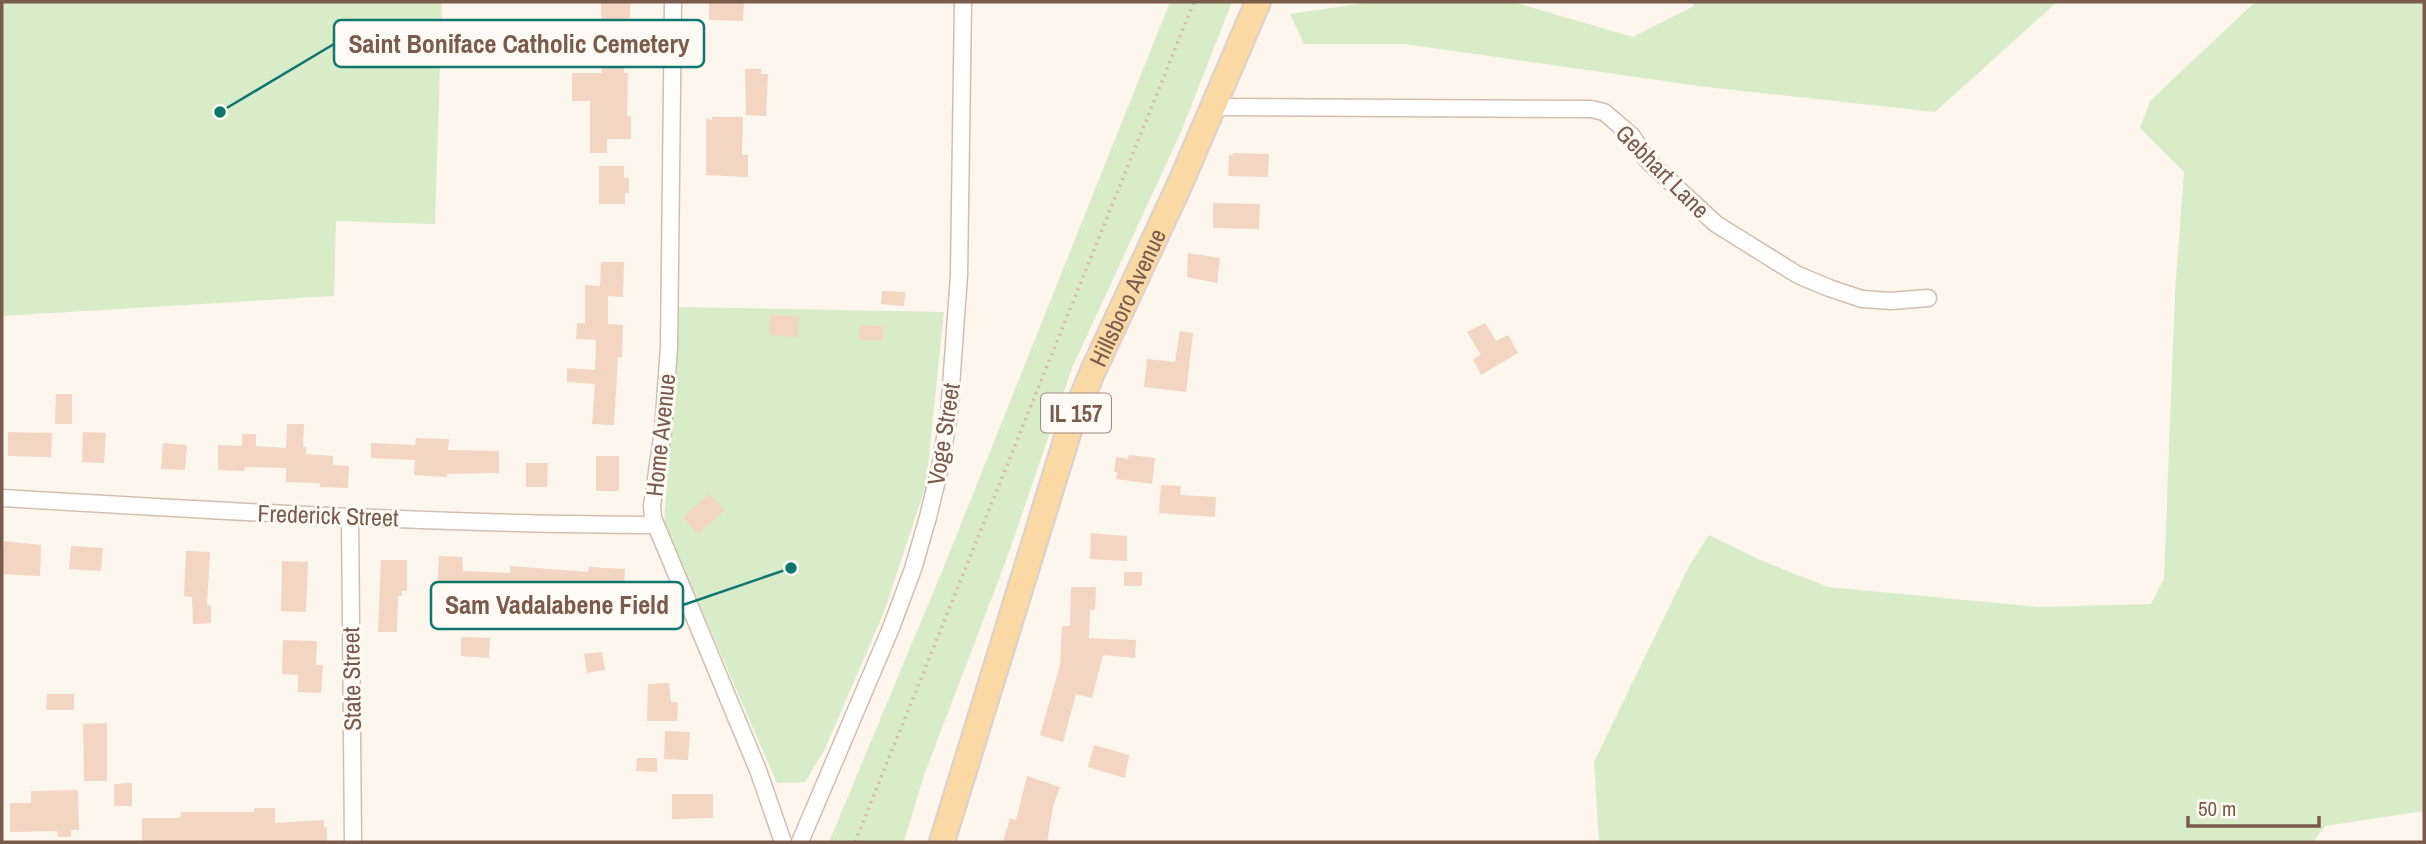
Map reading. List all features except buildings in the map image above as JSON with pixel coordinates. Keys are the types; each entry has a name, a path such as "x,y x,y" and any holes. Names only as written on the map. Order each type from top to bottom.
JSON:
{"main road":[{"name":"Hillsboro Avenue","path":"942,842 1071,424 1214,107 1258,2"}],"street":[{"name":"Home Avenue","path":"673,2 669,347 663,431 652,506 654,525 758,770 783,842"},
{"name":"Voge Street","path":"800,842 891,628 929,517 940,468 948,414 957,301 963,2"},
{"name":"Gebhart Lane","path":"1214,107 1591,109 1604,112 1632,136 1647,160 1716,224 1798,275 1861,299 1928,299"},
{"name":"Frederick Street","path":"2,498 168,509 540,524 654,525"},
{"name":"State Street","path":"350,516 353,842"}],"path":[{"path":"855,842 1194,2"}],"green space":[{"path":"2,2 442,2 435,224 336,221 334,296 2,316"},
{"path":"1170,2 1232,2 1181,132 1072,368 1007,558 923,778 904,842 829,842 945,564"},
{"path":"1371,2 1513,2 1633,37 1694,6 1692,2 2057,2 1935,112 1706,87 1404,44 1304,44 1290,14"},
{"path":"2255,2 2424,2 2424,811 2325,826 2313,842 1599,842 1594,762 1689,566 1709,535 1760,560 1828,587 2039,607 2151,604 2164,579 2175,292 2184,172 2140,128 2150,101"},
{"path":"679,307 944,312 926,485 884,612 824,751 805,782 777,783 664,524"}],"place":[{"name":"Saint Boniface Catholic Cemetery","path":"220,112"},
{"name":"Sam Vadalabene Field","path":"791,568"}]}
